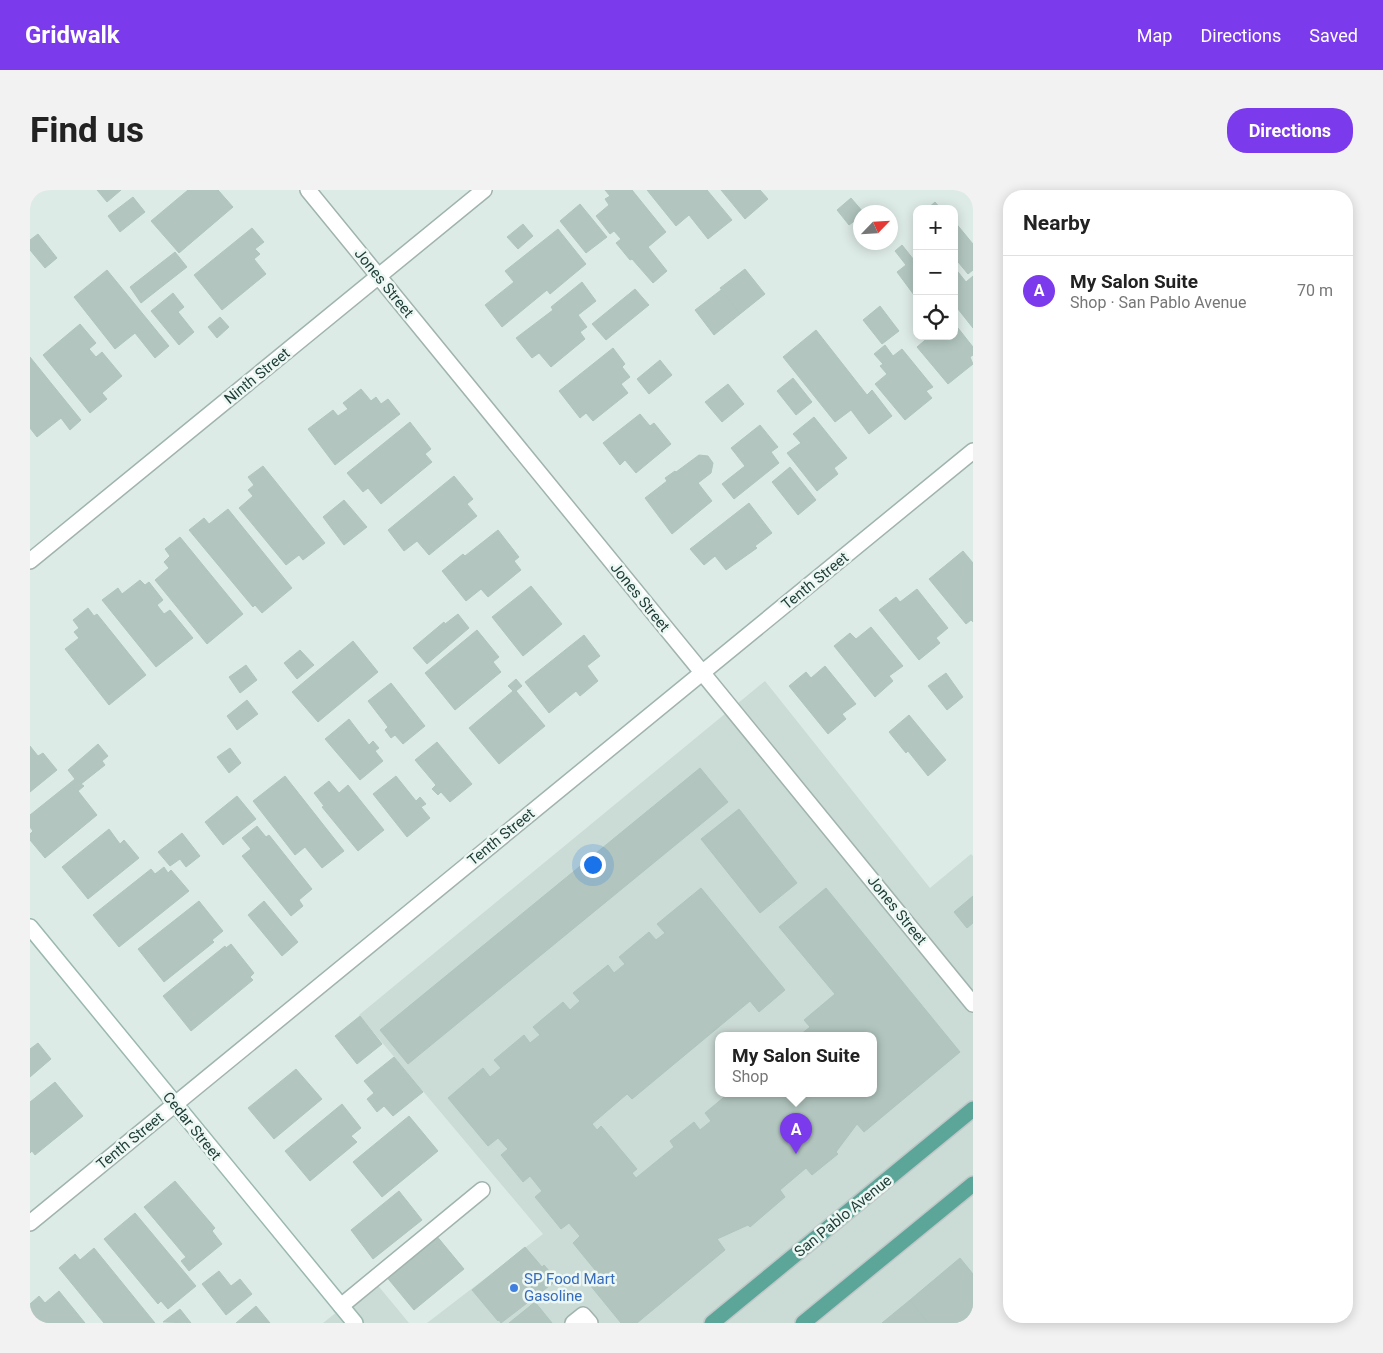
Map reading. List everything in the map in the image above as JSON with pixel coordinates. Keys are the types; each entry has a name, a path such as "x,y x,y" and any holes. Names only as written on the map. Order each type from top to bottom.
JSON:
{"main road":[{"name":"San Pablo Avenue","path":"712,1323 973,1109"},
{"path":"803,1323 973,1184"}],"street":[{"name":"Jones Street","path":"308,190 973,1004"},
{"name":"Ninth Street","path":"30,561 484,190"},
{"name":"Tenth Street","path":"30,1223 973,451"},
{"name":"Cedar Street","path":"30,927 355,1323"},
{"path":"341,1306 482,1190"},
{"path":"573,1323 583,1315 590,1323"}],"shaded area":[{"path":"765,681 930,888 971,854 973,856 973,1323 427,1323 543,1234 359,1015"},
{"path":"375,1282 409,1323 323,1323"}],"building":[{"path":"97,190 121,190 107,202"},
{"path":"188,190 218,190 233,207 179,253 151,221"},
{"path":"605,190 632,190 666,232 648,247 667,271 653,283 616,243 621,239 614,231 610,234 596,216 609,205 605,199 610,196"},
{"path":"647,190 707,190 732,220 708,239 689,215 676,226"},
{"path":"721,190 760,190 768,199 745,219"},
{"path":"133,197 145,212 120,232 108,216"},
{"path":"851,198 857,205 853,205 853,222 849,225 837,210"},
{"path":"580,204 607,237 586,253 560,221"},
{"path":"523,224 533,236 518,249 507,237"},
{"path":"958,226 973,244 973,270 968,274 958,262"},
{"path":"252,228 264,242 255,249 260,254 254,259 266,274 222,310 194,275"},
{"path":"558,229 586,264 550,294 547,290 502,327 485,305 514,282 505,271"},
{"path":"38,234 57,258 45,268 30,250 30,240"},
{"path":"902,245 913,259 913,294 897,272 906,265 895,251"},
{"path":"175,252 187,267 141,303 130,287"},
{"path":"745,269 765,294 740,314 720,288"},
{"path":"107,270 169,346 155,358 135,333 115,349 74,297"},
{"path":"958,272 966,282 973,276 973,328 958,309"},
{"path":"582,282 596,301 578,315 587,327 580,332 585,339 551,367 539,353 532,358 516,338 553,310 551,307"},
{"path":"635,289 649,305 606,340 592,324"},
{"path":"721,290 740,314 714,335 695,310"},
{"path":"173,293 184,307 178,312 194,332 179,345 151,311"},
{"path":"880,306 899,331 882,344 863,320"},
{"path":"220,317 229,327 217,338 208,327"},
{"path":"80,324 96,343 89,349 96,357 102,352 122,376 102,393 107,399 90,413 43,355"},
{"path":"958,328 973,347 973,355 970,357 973,364 948,384 917,347 925,340 958,340"},
{"path":"816,330 867,395 872,390 892,416 869,434 851,410 835,422 783,357"},
{"path":"885,345 893,356 902,349 933,387 926,391 932,398 905,420 875,384 887,374 880,366 883,364 874,354"},
{"path":"613,348 625,364 622,367 630,377 621,384 628,393 593,421 586,413 580,418 559,391"},
{"path":"30,357 81,420 70,430 61,418 37,437 30,428"},
{"path":"660,360 672,375 649,394 637,379"},
{"path":"793,378 812,402 796,415 777,391"},
{"path":"728,384 744,404 722,422 705,402"},
{"path":"361,389 371,401 376,397 381,404 388,399 400,414 335,465 308,429 333,410 338,416 348,409 343,403"},
{"path":"640,414 650,426 654,423 671,444 636,473 625,460 620,465 603,443"},
{"path":"814,417 847,458 834,468 838,474 817,491 787,453 801,443 793,434"},
{"path":"410,422 431,449 425,454 432,462 381,504 368,488 363,492 347,473"},
{"path":"760,425 778,447 771,452 779,463 734,499 722,484 745,466 731,448"},
{"path":"699,455 708,456 713,463 711,473 698,483 712,501 672,534 645,498 667,481 665,478"},
{"path":"263,466 325,543 303,560 299,555 286,565 239,508 253,496 248,490 254,485 248,477"},
{"path":"790,467 816,500 798,515 772,482"},
{"path":"454,476 473,499 467,504 477,516 429,555 417,541 404,551 388,530"},
{"path":"344,500 367,527 344,545 323,517"},
{"path":"749,503 772,533 755,546 757,548 726,570 715,556 704,565 690,549"},
{"path":"228,509 292,588 262,613 255,605 253,607 189,530 204,518 209,524"},
{"path":"498,530 519,557 514,561 521,570 488,597 481,589 466,601 442,571"},
{"path":"180,537 243,614 207,644 155,580 169,568 164,562 170,556 165,549"},
{"path":"963,551 973,563 973,622 971,620 966,624 929,579"},
{"path":"140,580 145,585 149,582 163,600 157,605 164,614 170,610 193,638 156,667 102,600 118,588 122,594"},
{"path":"531,586 562,624 523,656 492,617"},
{"path":"917,589 948,628 936,638 940,643 919,660 879,610 896,597 900,602"},
{"path":"88,608 94,616 97,614 146,675 109,705 65,649 79,638 74,632 79,628 73,620"},
{"path":"458,614 469,628 427,664 413,648 444,622 445,624"},
{"path":"871,627 903,666 889,676 893,681 875,697 834,646 850,633 856,639"},
{"path":"477,630 499,657 493,662 501,672 455,710 425,673"},
{"path":"584,635 600,656 587,666 598,681 580,696 576,691 549,713 525,682"},
{"path":"353,641 378,672 318,722 292,692"},
{"path":"300,650 314,665 297,679 284,663"},
{"path":"246,665 257,680 240,693 229,677"},
{"path":"825,666 856,704 842,714 846,719 828,734 789,686 806,672 811,678"},
{"path":"946,673 963,697 947,710 928,686"},
{"path":"516,679 522,686 516,691 545,726 499,764 469,728 513,691 508,686"},
{"path":"391,683 425,726 403,744 395,735 391,738 385,730 388,727 368,701"},
{"path":"247,700 258,714 237,730 227,716"},
{"path":"909,715 946,760 928,776 908,751 906,753 889,732"},
{"path":"349,719 369,745 373,741 379,748 375,751 383,761 360,780 325,739"},
{"path":"437,742 472,784 450,802 441,792 438,795 432,789 436,785 415,760"},
{"path":"98,744 108,756 102,761 105,765 81,784 84,786 78,791 97,815 45,858 30,840 30,834 33,831 30,827 30,815 75,779 68,770"},
{"path":"30,746 38,756 43,753 57,770 30,792"},
{"path":"230,748 241,763 229,773 217,757"},
{"path":"700,768 728,802 408,1064 380,1030"},
{"path":"285,776 344,851 322,868 305,847 295,855 253,801"},
{"path":"396,776 416,801 420,797 426,804 421,807 430,818 407,837 373,794"},
{"path":"329,781 339,793 348,785 384,830 358,851 322,807 324,806 314,793"},
{"path":"237,796 256,819 223,845 205,822"},
{"path":"739,809 797,883 760,913 701,839"},
{"path":"257,826 266,837 269,835 312,889 299,900 303,906 291,916 242,856 251,849 242,838"},
{"path":"109,829 120,844 124,840 139,858 88,899 62,867"},
{"path":"182,833 200,856 186,867 180,859 170,866 158,852"},
{"path":"164,867 168,873 171,870 189,891 119,947 93,915 151,869 155,874"},
{"path":"701,888 785,990 759,1012 750,1001 632,1099 627,1094 592,1124 597,1130 601,1126 637,1169 632,1173 636,1178 674,1147 670,1141 694,1122 700,1130 711,1121 705,1113 724,1097 877,1097 877,1032 804,1032 810,1027 804,1020 835,994 779,927 826,888 960,1052 864,1132 857,1124 836,1152 838,1154 812,1175 806,1168 780,1190 785,1197 750,1227 748,1225 717,1239 725,1250 637,1323 621,1323 590,1285 600,1276 573,1243 580,1236 569,1223 561,1229 535,1197 542,1191 530,1176 523,1182 501,1155 508,1149 498,1138 488,1146 448,1098 483,1068 490,1077 501,1068 494,1060 524,1035 530,1043 540,1035 533,1027 563,1002 570,1010 580,1001 573,993 608,965 614,973 625,964 619,957 649,932 656,940 665,933 657,924"},
{"path":"973,896 973,923 967,928 954,912"},
{"path":"199,901 223,931 212,940 214,942 164,982 138,949"},
{"path":"264,901 298,942 282,956 248,915"},
{"path":"231,944 254,973 250,977 253,980 191,1031 163,996 225,946 226,948"},
{"path":"360,1016 382,1044 357,1064 335,1036"},
{"path":"38,1043 51,1059 30,1077 30,1049"},
{"path":"394,1057 423,1092 393,1116 384,1106 377,1112 367,1099 374,1093 364,1081"},
{"path":"296,1069 322,1099 274,1139 248,1108"},
{"path":"55,1082 83,1116 35,1155 32,1151 30,1153 30,1102"},
{"path":"342,1104 361,1128 351,1136 357,1142 310,1181 285,1151"},
{"path":"409,1116 438,1151 382,1197 353,1162"},
{"path":"175,1181 215,1228 212,1231 222,1244 189,1271 181,1261 186,1257 144,1207"},
{"path":"399,1191 422,1220 373,1259 351,1230"},
{"path":"135,1213 196,1286 168,1309 161,1301 158,1304 104,1239"},
{"path":"435,1234 464,1269 414,1310 385,1275"},
{"path":"525,1247 542,1267 544,1265 557,1280 501,1323 472,1290"},
{"path":"94,1248 155,1323 104,1323 59,1268 75,1254 80,1260"},
{"path":"960,1258 973,1274 973,1323 928,1323 910,1300"},
{"path":"219,1271 231,1286 240,1279 252,1294 226,1315 202,1284"},
{"path":"59,1291 85,1323 30,1323 30,1304 39,1296 45,1303"},
{"path":"910,1300 928,1323 882,1323"},
{"path":"535,1302 552,1323 509,1323"},
{"path":"256,1306 270,1323 236,1323"},
{"path":"180,1309 191,1323 163,1322"}],"place":[{"name":"My Salon Suite","path":"796,1154"},
{"name":"SP Food Mart Gasoline","path":"514,1288"}]}
